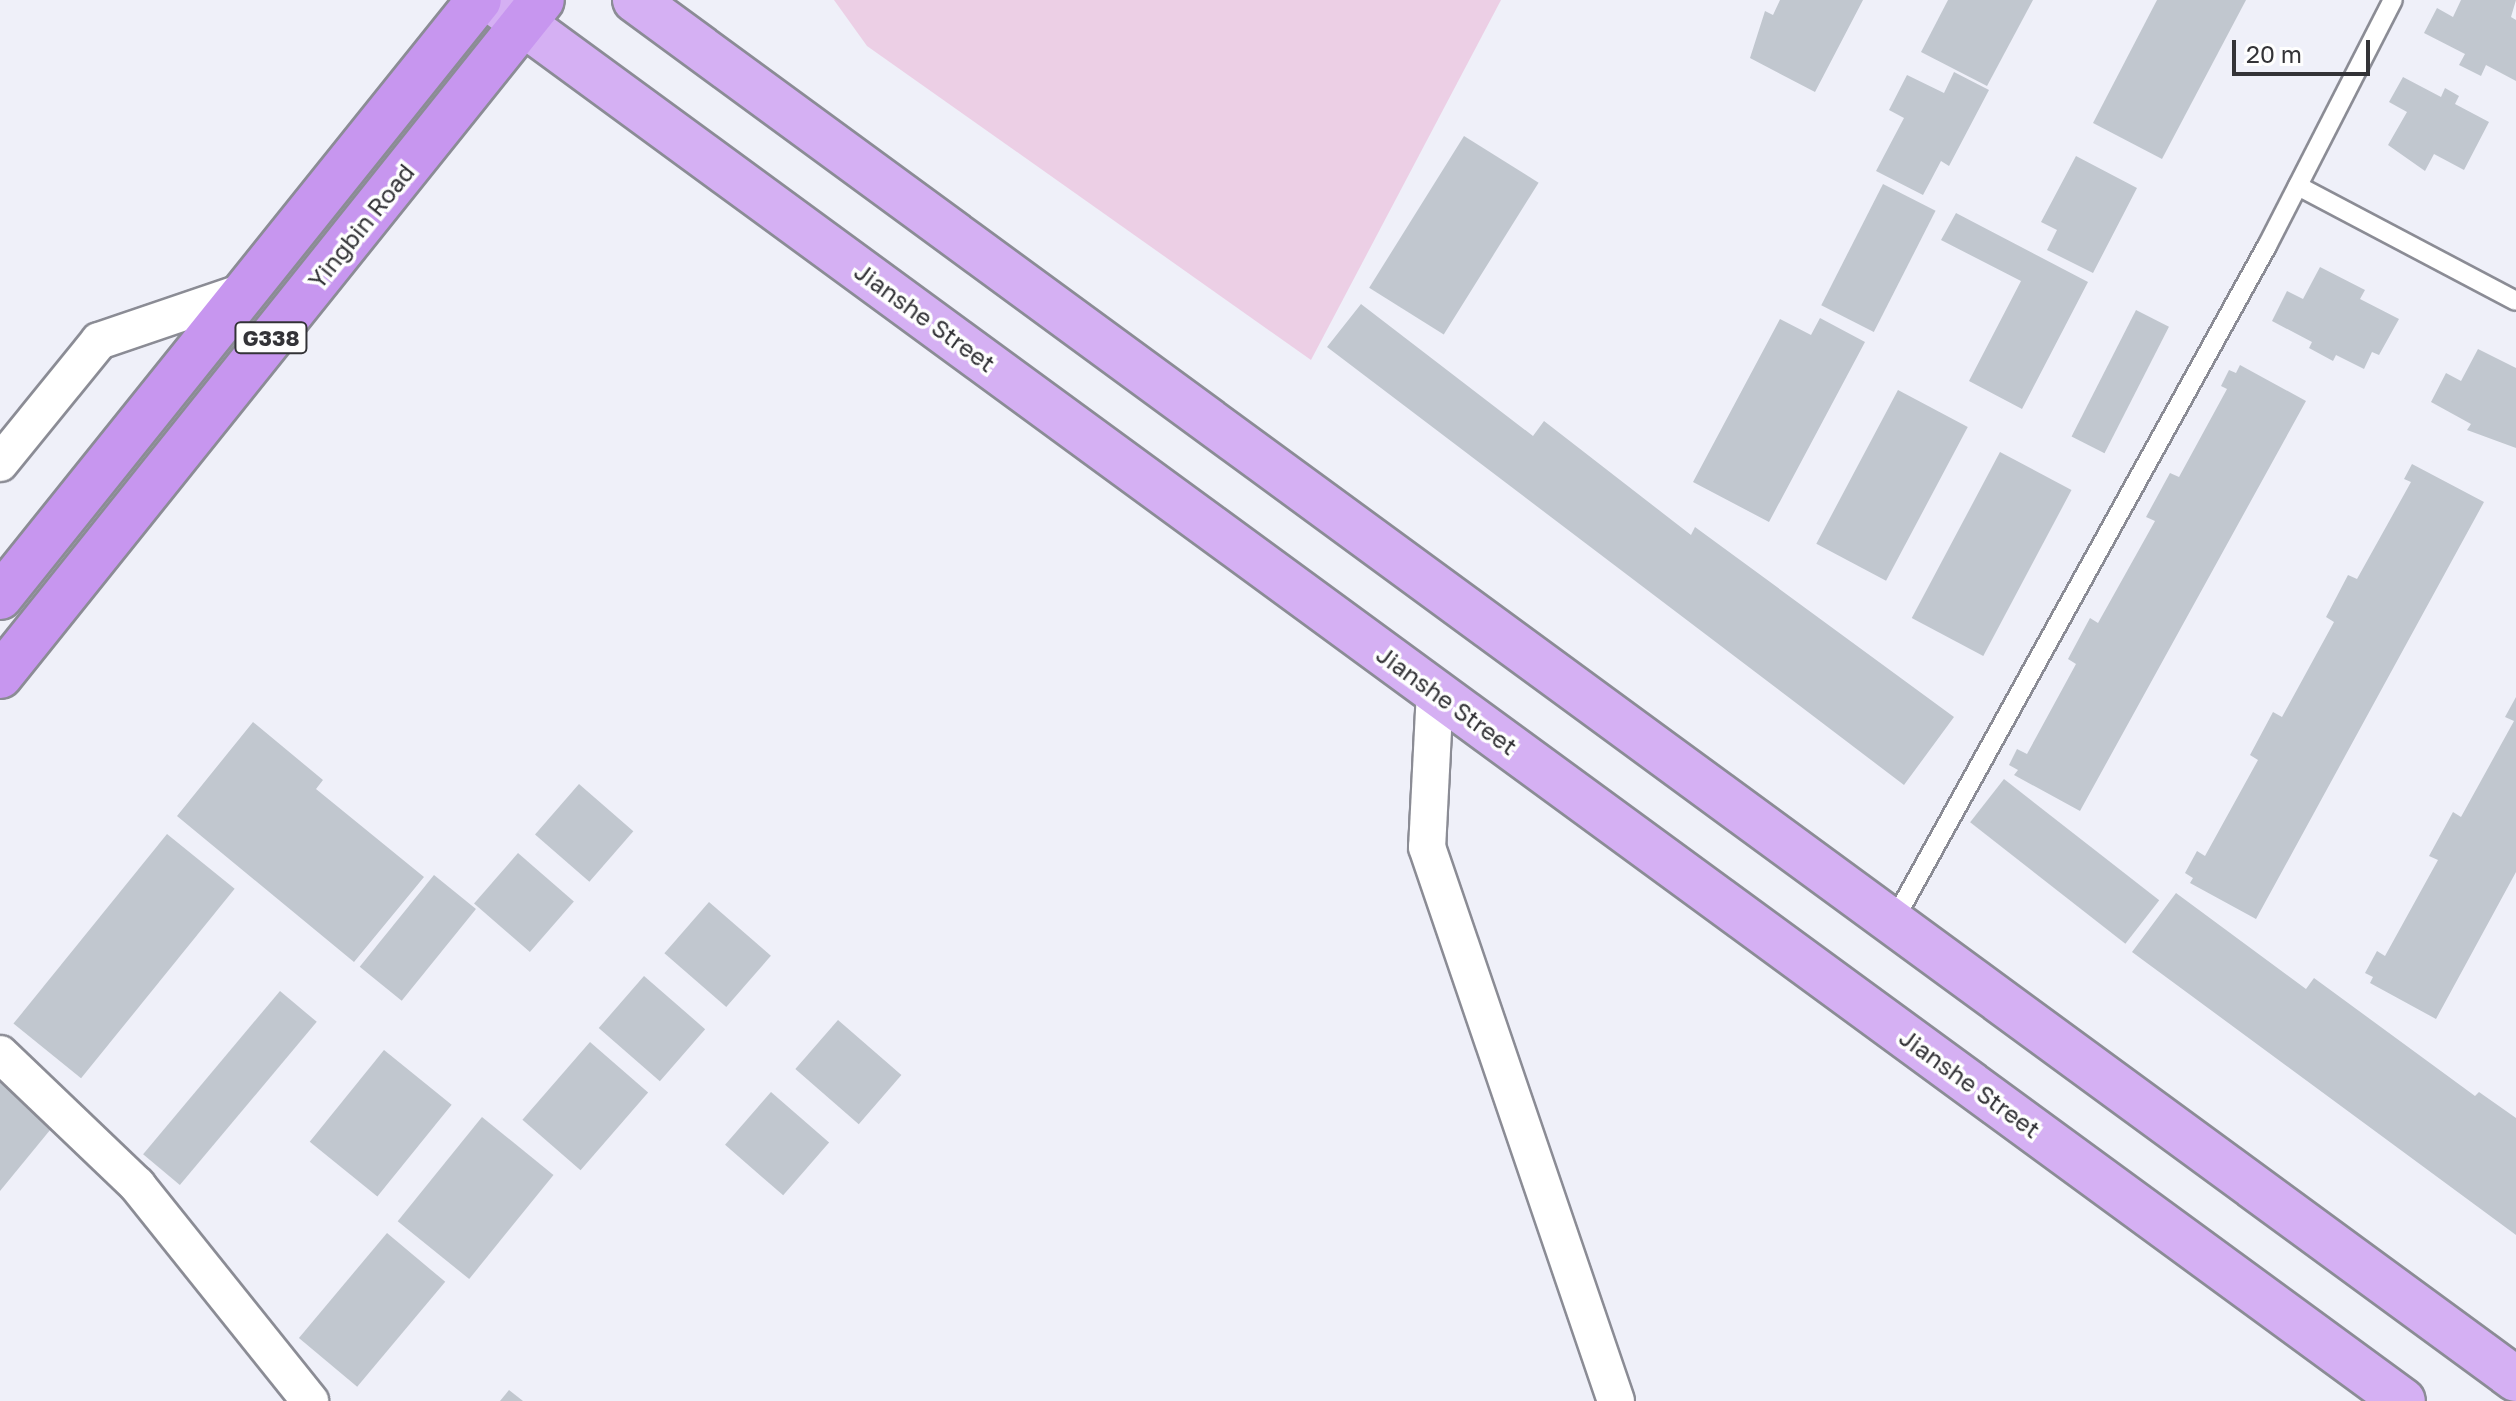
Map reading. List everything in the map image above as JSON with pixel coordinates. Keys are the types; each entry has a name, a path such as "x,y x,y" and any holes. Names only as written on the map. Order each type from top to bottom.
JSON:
{"highway":[{"name":"Yingbin Road","path":"0,597 479,0"},
{"name":"Yingbin Road","path":"0,676 518,8"}],"main road":[{"path":"635,0 2516,1379"},
{"name":"Jianshe Street","path":"518,8 1435,691 2403,1401"}],"street":[{"path":"0,463 99,341 246,291"},
{"path":"1435,691 1427,847 1616,1401"},
{"path":"0,1054 137,1185 310,1401"}],"lane":[{"path":"1893,922 2298,186 2393,0"},
{"path":"2298,186 2516,301"}],"shaded area":[{"path":"834,0 1501,0 1311,360 867,46"}],"building":[{"path":"1780,0 1863,0 1815,92 1750,58 1765,11 1773,15"},
{"path":"1948,0 2033,0 1987,86 1921,52"},
{"path":"2157,0 2246,0 2162,159 2093,123"},
{"path":"2461,0 2516,0 2511,17 2516,20 2516,81 2486,65 2481,76 2459,65 2465,54 2424,33 2437,8 2453,17"},
{"path":"1954,72 1989,90 1949,166 1941,161 1923,195 1876,171 1904,118 1889,110 1907,75 1944,93"},
{"path":"2403,77 2441,97 2445,88 2459,96 2455,104 2489,122 2464,170 2434,154 2425,171 2388,145 2407,112 2389,102"},
{"path":"1464,136 1539,183 1444,334 1369,288"},
{"path":"2076,156 2137,188 2093,273 2047,250 2057,230 2041,222"},
{"path":"1883,184 1936,211 1874,332 1821,305"},
{"path":"1956,213 2088,282 2022,409 1969,381 2021,281 1941,240"},
{"path":"2320,267 2365,290 2360,299 2399,319 2379,355 2372,352 2364,369 2336,355 2333,361 2309,348 2312,342 2272,321 2287,291 2303,299"},
{"path":"1361,304 1533,436 1544,421 1691,535 1695,527 1954,717 1904,785 1327,347"},
{"path":"2136,310 2169,327 2105,453 2072,437"},
{"path":"1820,318 1865,342 1769,522 1693,482 1780,319 1811,335"},
{"path":"2478,349 2516,368 2516,448 2467,430 2471,424 2431,402 2446,373 2461,381"},
{"path":"2240,365 2306,401 2080,811 2014,775 2018,770 2009,765 2017,749 2027,754 2076,664 2068,659 2090,618 2098,623 2155,521 2146,517 2170,473 2179,477 2227,389 2221,386 2229,370 2236,373"},
{"path":"1898,390 1968,427 1886,581 1816,544"},
{"path":"2000,452 2072,490 1983,656 1912,618"},
{"path":"2412,464 2484,502 2256,919 2190,883 2193,878 2185,873 2197,851 2205,856 2258,760 2250,755 2273,712 2282,717 2334,622 2326,617 2348,575 2357,579 2411,482 2404,479"},
{"path":"2516,697 2516,872 2436,1019 2370,983 2373,977 2365,973 2377,951 2385,956 2438,860 2429,856 2453,812 2461,817 2514,721 2505,717"},
{"path":"253,722 323,780 316,789 424,877 354,962 177,816"},
{"path":"2004,779 2159,900 2125,944 1970,822"},
{"path":"579,784 633,831 589,882 535,835"},
{"path":"167,834 235,889 81,1078 13,1024"},
{"path":"518,853 574,902 530,952 474,904"},
{"path":"434,875 476,909 402,1001 360,967"},
{"path":"2176,893 2306,989 2314,978 2475,1096 2479,1092 2516,1118 2516,1235 2132,952"},
{"path":"709,902 771,956 726,1007 664,953"},
{"path":"644,976 705,1029 660,1081 599,1028"},
{"path":"280,991 317,1022 180,1185 143,1154"},
{"path":"838,1020 901,1075 859,1124 795,1069"},
{"path":"590,1042 648,1093 581,1170 522,1120"},
{"path":"384,1050 452,1105 377,1196 310,1142"},
{"path":"0,1061 64,1113 0,1191"},
{"path":"771,1092 829,1143 783,1195 725,1145"},
{"path":"482,1117 553,1175 469,1279 398,1221"},
{"path":"387,1233 445,1282 357,1387 299,1338"},
{"path":"509,1390 523,1401 500,1401"}]}
